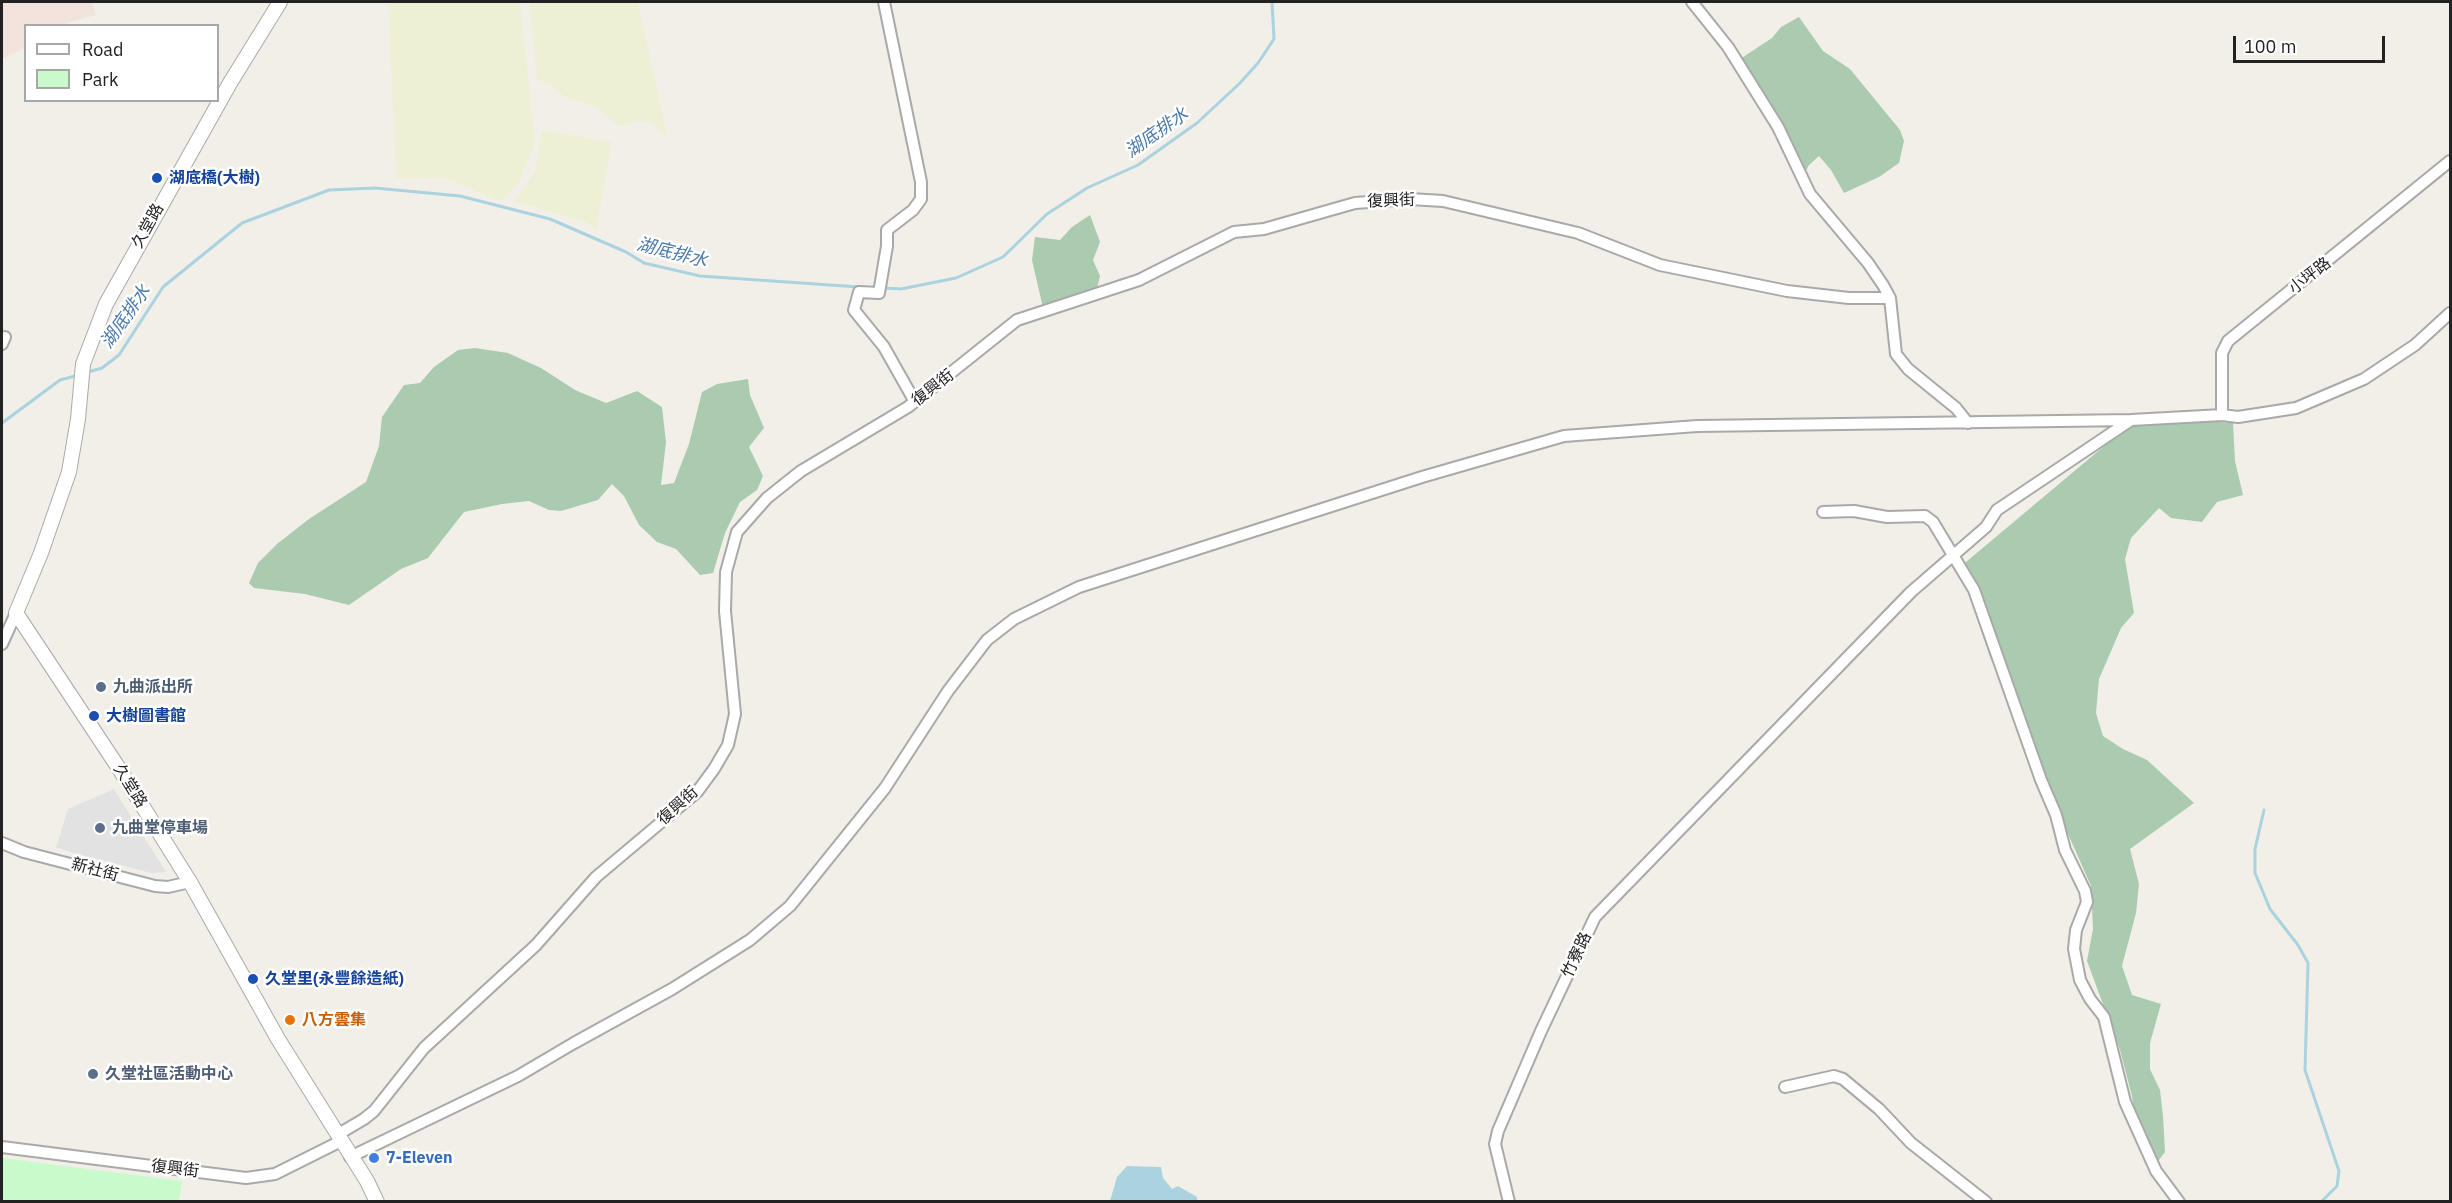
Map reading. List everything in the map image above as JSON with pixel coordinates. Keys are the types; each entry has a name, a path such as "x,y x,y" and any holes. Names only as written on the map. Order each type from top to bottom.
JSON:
{"street":[{"name":"久堂路","path":"219,101 280,2"},
{"path":"884,2 921,182 921,199 887,230 887,246 879,293 859,292 854,310 884,347 915,402"},
{"path":"1692,2 1728,47 1778,127 1810,195 1868,263 1890,298 1896,354 1908,369 1956,408 1968,423"},
{"name":"久堂路","path":"219,102 106,304 82,364 82,383 69,472 41,553 9,612 120,770 190,882 278,1039 367,1181 376,1200"},
{"name":"小坪路","path":"2222,416 2222,353 2229,341 2451,161"},
{"name":"復興街","path":"2,1147 246,1178 275,1174 339,1138 374,1111 424,1048 536,945 596,878 697,792 728,745 735,714 725,611 726,572 737,532 767,498 801,471 915,402 1017,320 1139,280 1234,232 1264,229 1355,203 1410,199 1443,201 1578,233 1660,265 1787,291 1840,297 1890,298"},
{"path":"350,1156 518,1076 672,989 750,940 790,906 878,797 948,691 987,640 1014,619 1079,587 1422,477 1564,436 1697,426 2238,417 2296,408 2364,379 2415,345 2451,313"},
{"name":"竹寮路","path":"1509,1202 1495,1144 1498,1131 1541,1031 1595,917 1911,592 1986,527 1997,510 2131,420"},
{"path":"1824,512 1854,511 1887,517 1925,516 1933,522 1974,590 2055,815 2065,850 2085,891 2086,902 2076,930 2074,949 2080,980 2104,1017 2125,1102 2156,1171 2179,1202"},
{"path":"2,644 9,612"},
{"name":"新社街","path":"2,843 24,852 155,886 190,882"},
{"path":"1785,1086 1834,1076 1843,1079 1880,1109 1911,1143 1986,1202"}],"shaded area":[{"path":"2,2 92,2 96,15 64,24 24,24 24,48 2,59"},
{"name":"九曲堂停車場","path":"114,789 166,872 151,873 56,848 68,809"}],"green space":[{"path":"388,2 520,2 535,143 519,182 501,201 444,178 396,178"},
{"path":"529,2 638,2 668,140 652,122 639,121 618,126 597,107 565,97 551,85 537,80"},
{"path":"1799,17 1823,51 1850,69 1900,130 1904,141 1899,163 1879,177 1844,193 1831,170 1819,156 1809,165 1801,179 1737,61 1772,38 1781,27"},
{"path":"542,130 612,142 596,230 588,223 514,201 535,171"},
{"path":"1090,215 1100,242 1093,260 1100,276 1097,289 1043,308 1032,260 1035,237 1060,240 1072,227"},
{"path":"475,348 508,353 541,368 575,390 606,403 637,391 662,407 666,442 661,485 674,483 689,444 702,392 717,384 748,379 750,395 764,428 749,447 763,476 757,490 740,502 725,533 713,573 700,575 676,549 657,542 639,525 624,496 612,484 598,500 561,511 549,510 529,501 464,512 428,558 401,569 349,605 305,594 254,588 249,583 258,563 277,544 309,519 366,482 379,446 382,417 404,385 420,383 434,367 458,350"},
{"path":"2134,421 2233,423 2235,461 2243,495 2217,502 2202,522 2171,518 2159,508 2131,538 2125,559 2134,613 2121,628 2099,679 2096,713 2103,736 2123,749 2147,760 2194,803 2130,849 2139,884 2136,913 2122,966 2132,995 2161,1004 2150,1043 2150,1069 2160,1090 2163,1116 2165,1152 2159,1160 2150,1160 2136,1132 2132,1096 2120,1050 2087,961 2093,929 2091,886 1990,657 1960,567"},
{"path":"2,1158 182,1181 179,1201 2,1201"}],"water":[{"path":"1127,1166 1161,1167 1163,1178 1172,1189 1178,1186 1197,1197 1197,1201 1110,1201 1117,1177"}],"waterway":[{"name":"湖底排水","path":"884,288 901,289 956,278 1003,257 1047,214 1087,188 1138,165 1197,123 1240,83 1258,63 1274,39 1272,2"},
{"name":"湖底排水","path":"88,372 102,368 119,355 163,287 242,223 329,190 375,188 460,196 550,219 626,252 644,263 700,276 859,287"},
{"name":"湖底排水","path":"2,423 60,380 79,375"},
{"path":"2264,810 2255,849 2255,873 2270,909 2298,945 2308,963 2305,1070 2339,1171 2337,1186 2321,1202"}],"place":[{"name":"湖底橋(大樹)","path":"157,178"},
{"name":"九曲派出所","path":"101,687"},
{"name":"大樹圖書館","path":"94,716"},
{"name":"九曲堂停車場","path":"100,828"},
{"name":"久堂里(永豐餘造紙)","path":"253,979"},
{"name":"八方雲集","path":"290,1020"},
{"name":"久堂社區活動中心","path":"93,1074"},
{"name":"7-Eleven","path":"374,1158"}]}
